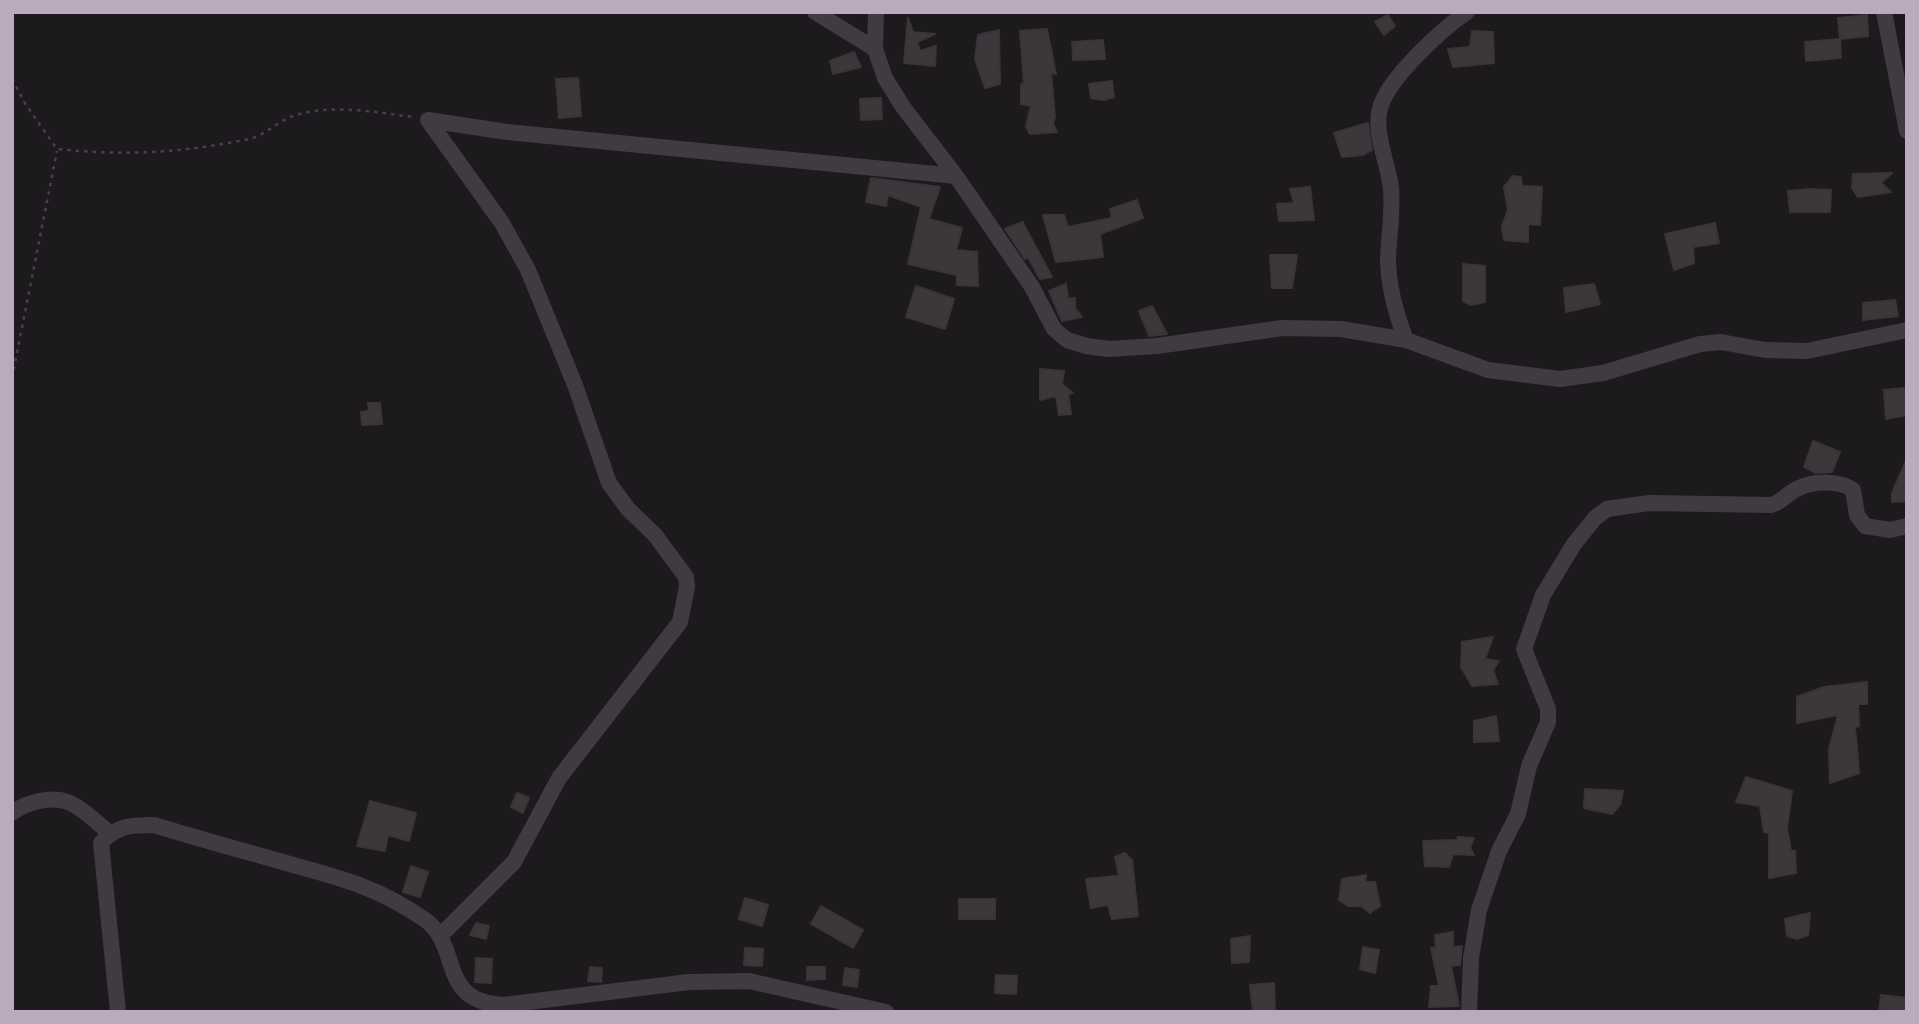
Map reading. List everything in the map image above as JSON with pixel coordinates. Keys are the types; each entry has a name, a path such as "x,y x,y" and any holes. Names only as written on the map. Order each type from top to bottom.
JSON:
{"street":[{"path":"815,12 875,49"},
{"path":"876,12 875,49 885,78 1032,287 1054,329 1067,340 1109,349 1197,342 1282,328 1340,329 1406,341 1488,370 1560,379 1603,373 1700,344 1721,342 1765,350 1807,351 1907,330"},
{"path":"1406,341 1396,314 1389,275 1391,197 1378,122 1380,107 1386,92 1430,42 1467,12"},
{"path":"1884,12 1906,122"},
{"path":"428,120 507,132 956,176"},
{"path":"428,120 502,223 528,270 575,385 609,483 628,509 656,535 686,577 687,587 680,622 559,778 514,862 441,935"},
{"path":"1469,1012 1471,958 1479,909 1499,851 1518,814 1528,766 1548,722 1548,709 1524,649 1528,631 1555,575 1574,544 1595,518 1622,505 1771,505 1780,503 1798,488 1839,482 1853,490 1857,515 1866,526 1889,530 1907,526"},
{"path":"12,813 23,804 54,800 69,803 110,833"},
{"path":"118,1012 101,843 110,833 123,826 154,825 362,884 399,902 441,935 457,983 469,996 486,1004 504,1005 689,982 749,981 886,1012"}],"path":[{"path":"12,79 26,105 57,149 12,378"},
{"path":"57,149 131,155 194,148 253,138 293,115 331,108 428,120"}],"building":[{"path":"1388,15 1395,26 1384,35 1375,22"},
{"path":"1867,15 1868,36 1840,39 1838,18"},
{"path":"908,18 913,32 935,34 917,42 920,51 936,46 935,66 904,63"},
{"path":"1047,29 1056,74 1051,73 1055,117 1053,124 1057,132 1030,134 1026,126 1031,106 1021,104 1021,84 1024,85 1020,31"},
{"path":"999,30 1000,84 985,88 975,59 978,35"},
{"path":"1472,31 1493,32 1494,63 1453,67 1448,49 1470,47"},
{"path":"1840,39 1841,58 1806,61 1805,42"},
{"path":"1103,40 1105,59 1073,60 1072,42"},
{"path":"854,52 861,67 833,74 830,61"},
{"path":"578,78 581,116 559,118 556,79"},
{"path":"1112,81 1114,97 1103,100 1091,98 1089,84"},
{"path":"881,98 882,119 861,120 860,99"},
{"path":"1368,123 1372,150 1363,155 1342,157 1334,133"},
{"path":"1892,173 1881,183 1891,192 1858,197 1852,188 1853,174"},
{"path":"1513,176 1521,177 1522,186 1542,187 1540,225 1528,224 1528,242 1504,240 1502,226 1508,210 1504,187"},
{"path":"871,178 940,187 929,219 962,228 956,250 977,252 978,286 957,285 957,275 908,264 921,207 888,195 886,206 866,202"},
{"path":"1310,187 1314,220 1279,221 1277,204 1294,203 1290,189"},
{"path":"1831,190 1830,212 1790,212 1788,191"},
{"path":"1137,200 1143,218 1100,234 1103,257 1056,262 1043,215 1064,215 1068,227 1112,218 1110,209"},
{"path":"1023,222 1052,277 1040,279 1028,257 1025,259 1005,229"},
{"path":"1715,223 1719,243 1693,247 1694,263 1674,270 1665,234"},
{"path":"1270,255 1297,255 1292,288 1272,288"},
{"path":"1463,264 1485,266 1485,302 1471,305 1463,301"},
{"path":"1066,284 1068,299 1075,298 1075,308 1082,317 1062,321 1049,291"},
{"path":"1594,284 1600,304 1566,312 1564,288"},
{"path":"916,286 954,299 945,329 906,317"},
{"path":"1895,300 1898,316 1863,320 1863,303"},
{"path":"1152,306 1167,334 1149,336 1139,311"},
{"path":"1040,369 1064,371 1062,384 1073,393 1068,394 1071,414 1059,415 1056,396 1040,400"},
{"path":"1907,388 1907,415 1886,419 1884,390"},
{"path":"368,403 380,403 382,424 362,425 361,412 369,411"},
{"path":"1813,441 1840,452 1832,472 1816,473 1804,467"},
{"path":"1907,459 1907,501 1892,502 1892,493"},
{"path":"1493,637 1485,659 1499,661 1493,670 1498,684 1472,686 1461,667 1462,642"},
{"path":"1867,682 1867,704 1858,704 1859,726 1855,727 1859,773 1830,783 1829,749 1838,715 1797,723 1797,697 1824,687"},
{"path":"1496,716 1499,741 1474,742 1474,721"},
{"path":"1746,777 1792,791 1787,828 1791,851 1795,851 1796,873 1769,878 1769,833 1764,832 1760,806 1736,802"},
{"path":"1585,789 1623,791 1620,805 1612,814 1584,808"},
{"path":"517,793 529,798 523,813 511,807"},
{"path":"370,801 416,813 409,841 388,835 385,851 357,846"},
{"path":"1458,837 1474,838 1470,848 1474,855 1453,854 1449,867 1425,866 1423,841 1457,840"},
{"path":"1125,853 1132,860 1138,916 1112,919 1108,905 1091,908 1086,879 1119,876 1115,857"},
{"path":"411,866 428,872 420,897 403,892"},
{"path":"1366,875 1365,882 1375,882 1380,906 1370,913 1361,906 1348,906 1339,900 1342,879"},
{"path":"745,898 768,905 762,926 739,919"},
{"path":"959,899 995,899 995,919 959,919"},
{"path":"821,906 863,930 853,948 811,924"},
{"path":"1810,913 1808,935 1797,939 1787,936 1785,919"},
{"path":"476,923 489,926 486,939 470,935"},
{"path":"1453,932 1453,947 1462,946 1460,965 1451,966 1459,1006 1429,1007 1431,986 1439,986 1431,948 1436,948 1435,935"},
{"path":"1250,936 1249,962 1232,963 1231,939"},
{"path":"1363,947 1379,950 1375,973 1360,969"},
{"path":"745,948 763,949 762,966 744,965"},
{"path":"476,958 492,959 491,983 475,982"},
{"path":"590,967 602,968 601,982 588,981"},
{"path":"807,967 825,967 825,979 807,980"},
{"path":"845,968 859,970 857,987 843,985"},
{"path":"996,975 1017,976 1016,994 995,993"},
{"path":"1274,983 1275,1012 1253,1012 1250,985"},
{"path":"1881,995 1907,998 1907,1012 1879,1012"}]}
